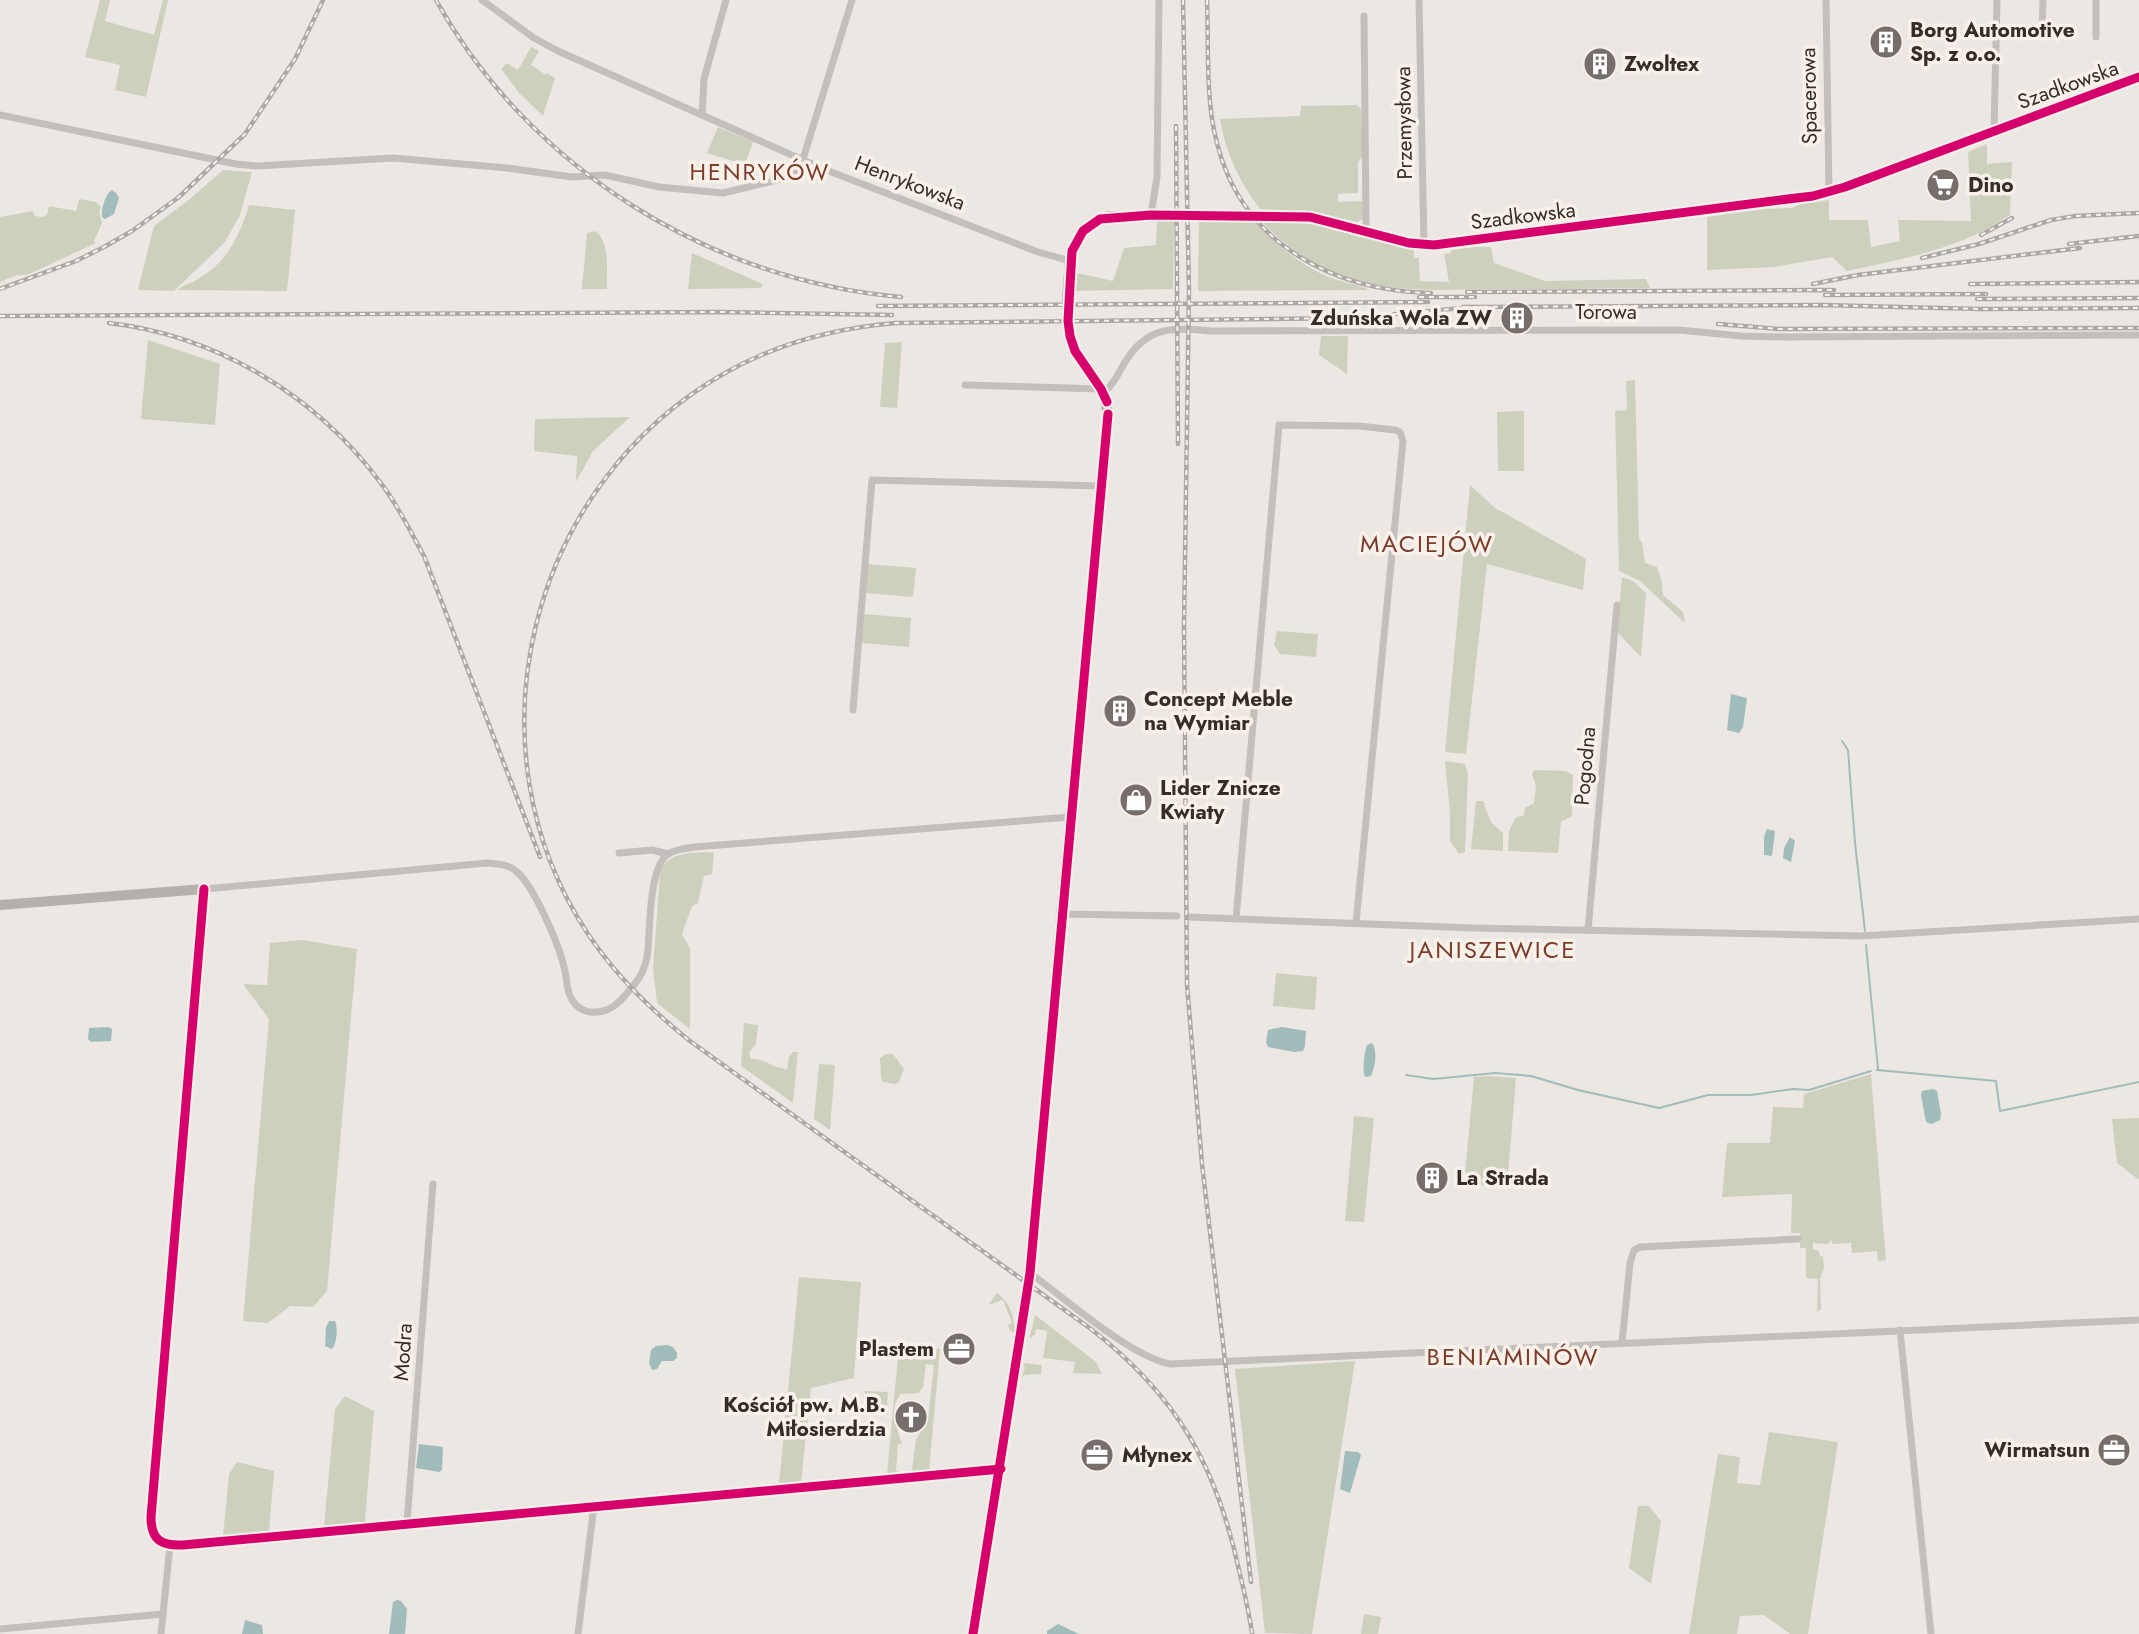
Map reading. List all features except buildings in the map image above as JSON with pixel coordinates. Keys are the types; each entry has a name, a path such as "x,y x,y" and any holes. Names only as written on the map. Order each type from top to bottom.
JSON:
{"street":[{"name":"Henrykowska","path":"482,0 534,38 702,115 805,160 1038,252 1069,261"},
{"path":"702,115 704,79 726,0"},
{"path":"0,116 236,164 257,166 393,158 572,177 605,175 659,187 712,193 736,192 785,178 802,168 852,0"},
{"path":"1151,215 1157,177 1159,0"},
{"name":"Przemysłowa","path":"1419,0 1424,245"},
{"name":"Spacerowa","path":"1826,0 1829,192"},
{"path":"1994,132 1997,0"},
{"path":"2042,31 2043,0"},
{"path":"2096,0 2096,37"},
{"path":"1364,16 1364,231"},
{"name":"Szadkowska","path":"1104,395 1078,357 1070,336 1069,261 1077,241 1092,223 1109,216 1310,217 1424,245 1788,199 1829,192 2139,77"},
{"name":"Torowa","path":"1104,395 1131,352 1141,342 1155,333 1183,329 1656,330 1785,337 2139,335"},
{"path":"965,385 1104,395 1108,418 1030,1273 973,1634"},
{"path":"1236,919 1279,425 1359,426 1395,430 1400,432 1403,441 1356,923"},
{"path":"853,710 872,480 1101,486"},
{"name":"Pogodna","path":"1588,930 1617,606"},
{"path":"619,853 652,850 668,854 694,847 1070,817"},
{"path":"0,905 487,863 505,864 524,879 542,913 565,968 570,996 580,1008 594,1013 616,1006 642,974 648,954 655,877 659,864 668,854"},
{"path":"204,889 151,1517 155,1538 170,1545 1001,1469"},
{"path":"1061,914 1177,916"},
{"path":"1189,917 1861,936 2139,919"},
{"name":"Modra","path":"407,1523 433,1184"},
{"path":"1622,1343 1630,1263 1634,1250 1640,1247 1798,1240"},
{"path":"1030,1273 1132,1349 1158,1362 1170,1364 2139,1320"},
{"path":"1900,1330 1931,1634"},
{"path":"578,1634 594,1506"},
{"path":"161,1634 170,1545"},
{"path":"0,1629 163,1614"}],"green space":[{"path":"100,0 110,0 105,21 154,35 163,0 168,0 146,97 115,90 120,65 85,57"},
{"path":"531,47 539,51 531,65 555,78 543,116 520,94 501,69 507,63 518,70"},
{"path":"1357,105 1361,109 1363,156 1358,162 1358,193 1338,194 1338,202 1362,201 1363,219 1357,222 1310,211 1260,209 1234,167 1220,119 1300,116 1301,106"},
{"path":"718,127 753,142 746,161 739,163 707,153"},
{"path":"1987,144 1987,164 2012,162 2010,215 1971,236 1931,251 1847,271 1832,257 1774,267 1707,270 1707,217 1792,208 1829,200 1829,220 1868,220 1871,247 1900,241 1898,220 1971,221 1968,152"},
{"path":"223,170 252,172 240,215 225,242 174,291 138,290 154,226"},
{"path":"79,199 96,202 101,207 99,212 102,223 94,241 96,243 27,275 17,275 0,282 0,217 33,211 35,216 42,217 47,215 49,206 76,211"},
{"path":"249,205 295,210 287,291 177,290 210,271 226,255 242,226"},
{"path":"1157,220 1174,220 1173,289 1072,291 1072,272 1113,281 1124,248 1156,245"},
{"path":"1199,220 1254,221 1279,245 1307,266 1328,277 1369,290 1198,291"},
{"path":"1261,221 1323,225 1414,250 1414,258 1419,258 1420,281 1449,282 1444,254 1451,253 1451,250 1491,247 1494,263 1545,281 1646,279 1650,288 1438,290 1382,286 1345,277 1321,267 1289,247"},
{"path":"596,231 606,251 607,289 582,289 587,233"},
{"path":"692,253 763,284 761,288 688,289"},
{"path":"1321,336 1348,336 1347,374 1319,355"},
{"path":"148,340 220,364 215,425 141,419"},
{"path":"902,342 897,408 880,407 885,343"},
{"path":"1635,380 1639,539 1642,542 1645,563 1657,567 1663,595 1683,612 1685,623 1640,581 1619,571 1615,411 1627,410 1626,381"},
{"path":"1524,411 1524,471 1498,471 1497,412"},
{"path":"630,417 593,451 576,482 577,456 534,451 535,419"},
{"path":"1470,485 1495,508 1586,559 1583,590 1487,564 1466,754 1445,752"},
{"path":"868,564 916,568 913,597 866,593"},
{"path":"1622,577 1633,581 1646,593 1641,657 1617,632"},
{"path":"864,614 911,618 909,647 862,643"},
{"path":"1277,631 1318,634 1316,657 1280,654 1274,645"},
{"path":"1445,761 1465,764 1468,774 1465,852 1459,854 1450,841"},
{"path":"1534,770 1566,771 1573,775 1572,816 1561,822 1558,853 1508,851 1509,831 1515,818 1524,815 1525,808 1534,803"},
{"path":"1476,801 1483,801 1491,822 1503,833 1503,851 1471,849"},
{"path":"714,852 712,874 704,876 698,903 692,906 682,934 690,949 690,1029 657,1003 653,967 660,874 663,866 674,857"},
{"path":"302,940 357,949 327,1291 313,1307 290,1306 268,1323 243,1321 269,1019 243,984 267,985 270,943"},
{"path":"1276,973 1317,977 1315,1010 1273,1006"},
{"path":"744,1023 758,1025 756,1044 749,1053 751,1059 787,1069 789,1057 793,1052 798,1052 793,1103 741,1066"},
{"path":"893,1054 904,1069 899,1082 895,1084 883,1082 881,1077 880,1058"},
{"path":"819,1064 835,1065 830,1130 814,1119"},
{"path":"1871,1074 1886,1260 1878,1261 1877,1251 1852,1253 1851,1243 1833,1244 1831,1240 1828,1244 1813,1243 1813,1249 1819,1251 1820,1257 1823,1256 1824,1268 1820,1279 1821,1309 1817,1312 1818,1279 1806,1278 1806,1248 1800,1248 1800,1233 1791,1233 1792,1194 1722,1197 1727,1143 1770,1143 1773,1107 1803,1108 1804,1094"},
{"path":"1474,1077 1516,1078 1507,1187 1464,1184"},
{"path":"1354,1116 1374,1118 1364,1222 1345,1221"},
{"path":"2139,1118 2139,1180 2117,1163 2112,1119"},
{"path":"799,1277 861,1282 854,1378 811,1388 801,1482 779,1484"},
{"path":"997,1293 1005,1301 1011,1310 1014,1333 1008,1325 1012,1323 1003,1300 988,1305"},
{"path":"1035,1315 1096,1362 1102,1374 1073,1373 1075,1362 1043,1358 1047,1331 1036,1329 1035,1335 1030,1337"},
{"path":"899,1346 940,1349 929,1471 907,1473 912,1470 916,1440 928,1419 934,1365 926,1364 923,1387 918,1393 901,1394 897,1399 894,1411 902,1444 898,1444 896,1471 900,1472 887,1474"},
{"path":"1355,1361 1312,1634 1265,1633 1235,1369"},
{"path":"1023,1363 1042,1365 1041,1374 1024,1375 1021,1379 1025,1368"},
{"path":"865,1391 888,1392 887,1408 868,1407"},
{"path":"345,1396 374,1411 365,1522 324,1526 335,1409"},
{"path":"1769,1432 1838,1442 1808,1634 1790,1634 1764,1615 1740,1616 1737,1634 1689,1634 1718,1454 1740,1457 1737,1483 1760,1485"},
{"path":"237,1462 274,1471 269,1531 223,1536 229,1474"},
{"path":"1638,1506 1649,1506 1661,1521 1651,1584 1629,1568"},
{"path":"1364,1614 1381,1617 1378,1634 1361,1634"}],"water":[{"path":"112,190 119,198 114,214 105,219 102,217 103,206"},
{"path":"1731,694 1747,698 1743,727 1739,733 1727,730"},
{"path":"1767,829 1775,831 1772,856 1764,855"},
{"path":"1790,837 1795,841 1791,862 1783,858 1784,848"},
{"path":"1282,1027 1306,1031 1303,1051 1268,1047 1268,1030"},
{"path":"89,1028 112,1029 111,1041 91,1042 88,1039"},
{"path":"1372,1043 1375,1064 1371,1076 1365,1077 1365,1053 1367,1045"},
{"path":"1922,1091 1937,1091 1941,1114 1940,1120 1932,1124 1926,1122 1921,1095"},
{"path":"329,1321 335,1321 337,1327 332,1349 325,1346"},
{"path":"656,1346 673,1347 677,1358 673,1361 662,1361 657,1369 652,1370 649,1363 651,1350"},
{"path":"419,1444 443,1447 442,1470 439,1472 416,1468"},
{"path":"1345,1451 1358,1452 1361,1455 1350,1493 1340,1489"},
{"path":"397,1600 407,1609 405,1634 389,1634 393,1602"},
{"path":"245,1620 262,1625 263,1634 242,1634"},
{"path":"1058,1624 1079,1634 1047,1634 1047,1631"}],"waterway":[{"path":"1842,741 1848,750 1865,931"},
{"path":"1866,945 1878,1069"},
{"path":"1877,1070 1996,1081 2000,1111 2139,1082"},
{"path":"1406,1075 1433,1079 1495,1073 1531,1076 1578,1090 1659,1108 1708,1095 1751,1095 1793,1089 1809,1090 1871,1071"}],"railway":[{"path":"0,289 76,261 104,247 132,231 179,197 245,134 295,59 323,0"},
{"path":"436,0 475,60 521,115 574,164 632,206 695,240 761,267 830,287 901,297"},
{"path":"1183,0 1189,290 1184,627 1187,985 1202,1164 1251,1582"},
{"path":"1207,0 1209,90 1213,126 1229,178 1247,209 1270,234 1297,255 1327,271 1360,283 1431,293"},
{"path":"1176,126 1178,444"},
{"path":"1922,258 1979,244 2051,220 2139,213"},
{"path":"1981,235 2012,218"},
{"path":"2069,244 2139,236"},
{"path":"1813,284 1858,275 2080,248"},
{"path":"1970,284 2139,282"},
{"path":"1467,292 1834,290"},
{"path":"1825,295 1986,294"},
{"path":"1419,297 1475,297"},
{"path":"1977,299 2139,298"},
{"path":"878,306 1428,302"},
{"path":"1463,307 1822,305 1980,309 2139,308"},
{"path":"1252,1633 1230,1532 1205,1465 1170,1407 1147,1380 1091,1329 690,1041 635,992 588,934 550,860 529,783 525,703 536,625 563,550 603,481 658,421 725,373 787,345 830,333 896,323 1353,318 1473,307"},
{"path":"0,316 719,312 892,315"},
{"path":"109,323 188,341 226,356 261,375 326,422 380,482 424,556 540,857"},
{"path":"1718,324 1779,329 2139,328"}],"cycle path":[{"path":"1107,402 1075,351 1068,321 1072,251 1083,231 1100,219 1151,215 1310,217 1409,243 1434,245 1813,196 1845,187 2139,77"},
{"path":"973,1634 1030,1273 1108,414"},
{"path":"204,889 151,1517 155,1536 163,1543 183,1545 1001,1469"}],"place":[{"name":"Borg Automotive Sp. z o.o.","path":"1886,42"},
{"name":"Zwoltex","path":"1600,64"},
{"name":"Dino","path":"1943,185"},
{"name":"Zduńska Wola ZW","path":"1517,318"},
{"name":"Concept Meble na Wymiar","path":"1120,711"},
{"name":"Lider Znicze Kwiaty","path":"1136,800"},
{"name":"La Strada","path":"1432,1178"},
{"name":"Plastem","path":"959,1349"},
{"name":"Kościół pw. M.B. Miłosierdzia","path":"911,1417"},
{"name":"Wirmatsun","path":"2114,1450"},
{"name":"Młynex","path":"1097,1455"}],"district":[{"name":"HENRYKÓW","path":"760,172"},
{"name":"MACIEJÓW","path":"1427,544"},
{"name":"JANISZEWICE","path":"1493,950"},
{"name":"BENIAMINÓW","path":"1513,1357"}]}
